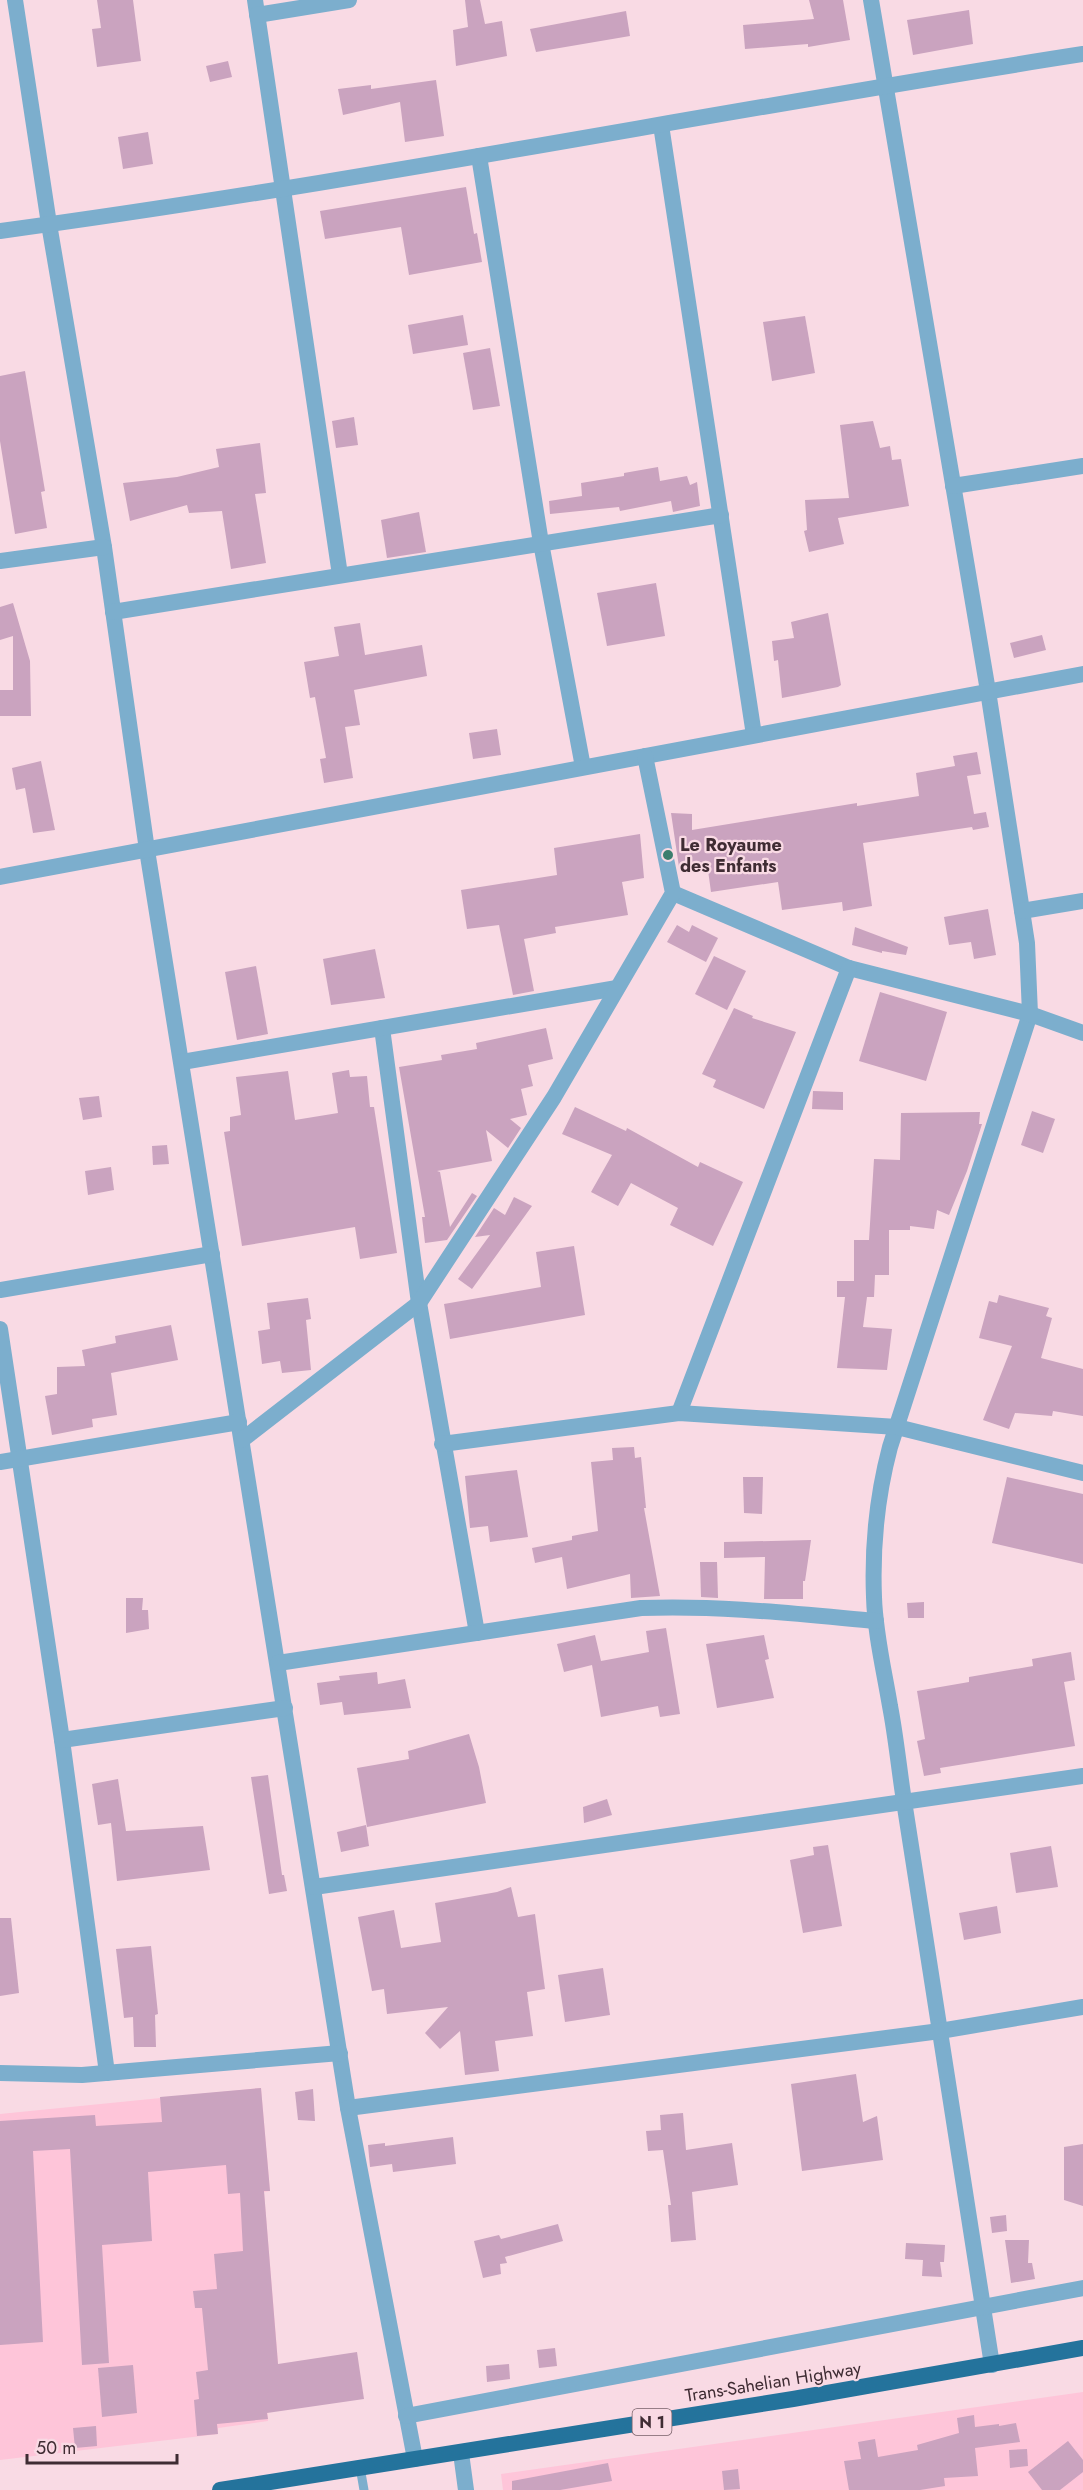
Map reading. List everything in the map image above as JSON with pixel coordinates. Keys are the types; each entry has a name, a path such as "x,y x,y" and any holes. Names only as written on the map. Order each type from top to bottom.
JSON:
{"highway":[{"name":"Trans-Sahelian Highway","path":"220,2490 285,2484 360,2467 461,2453 1083,2348"}],"street":[{"path":"15,0 49,224 104,548 147,850 348,2108 416,2459"},
{"path":"340,575 256,8 349,0"},
{"path":"872,0 988,691 1027,943 1030,1014 897,1426 877,1501 873,1598 992,2365"},
{"path":"0,231 479,156 886,85 1083,54"},
{"path":"661,124 754,735"},
{"path":"479,156 541,543 583,767"},
{"path":"953,486 1083,466"},
{"path":"113,612 721,515"},
{"path":"0,561 104,548"},
{"path":"0,877 1083,674"},
{"path":"242,1440 419,1304 554,1097 673,893 645,756"},
{"path":"673,893 849,968 1030,1014 1083,1033"},
{"path":"1022,911 1083,901"},
{"path":"679,1413 849,968"},
{"path":"182,1062 617,988"},
{"path":"382,1028 419,1304 477,1633"},
{"path":"0,1290 212,1254"},
{"path":"0,1329 62,1740 107,2073"},
{"path":"442,1444 679,1413 897,1426 1083,1473"},
{"path":"0,1462 239,1422"},
{"path":"278,1663 641,1608 742,1609 876,1621"},
{"path":"62,1740 285,1708"},
{"path":"314,1887 1083,1776"},
{"path":"348,2108 940,2031 1083,2007"},
{"path":"0,2073 82,2075 340,2053"},
{"path":"406,2416 1083,2288"},
{"path":"461,2453 466,2490"}],"lane":[{"path":"360,2467 364,2490"}],"shaded area":[{"path":"261,2088 270,2191 264,2192 278,2362 267,2406 268,2421 218,2428 218,2434 0,2460 0,2114"},
{"path":"1083,2392 1083,2490 503,2490 501,2474"}],"building":[{"path":"97,0 133,0 141,61 97,67 92,29 101,28"},
{"path":"465,0 480,0 485,24 502,21 507,56 456,66 453,30 468,27"},
{"path":"809,0 843,0 850,40 808,47 808,44 745,49 743,25 814,19"},
{"path":"969,10 973,44 913,55 907,20"},
{"path":"626,11 630,36 536,52 530,29"},
{"path":"228,61 232,77 210,82 206,66"},
{"path":"436,80 444,136 405,142 400,102 343,115 338,89 371,85 371,89"},
{"path":"148,132 153,164 123,169 118,137"},
{"path":"466,187 474,234 477,233 482,262 409,275 401,227 325,239 320,211"},
{"path":"463,315 468,345 413,354 408,325"},
{"path":"805,316 815,373 772,381 763,322"},
{"path":"490,348 500,406 473,410 463,353"},
{"path":"25,371 45,491 41,492 47,528 15,534 0,441 0,376"},
{"path":"354,417 358,445 336,448 332,421"},
{"path":"873,421 880,448 890,446 892,460 901,459 909,506 838,518 844,544 809,552 804,531 807,530 805,500 849,498 840,425"},
{"path":"260,443 266,493 255,494 266,563 231,569 222,511 189,513 187,505 130,521 123,483 177,477 219,467 216,449"},
{"path":"658,467 660,481 687,476 690,485 697,482 700,506 673,512 671,501 620,511 619,507 550,514 549,501 582,496 581,483 624,476 624,473"},
{"path":"419,512 426,552 387,558 381,520"},
{"path":"656,583 665,636 607,646 597,593"},
{"path":"13,603 30,661 31,716 0,716 0,690 13,690 13,636 0,640 0,607"},
{"path":"828,613 841,685 782,698 778,660 774,661 772,641 794,638 791,622"},
{"path":"360,623 365,655 422,645 427,676 354,690 360,725 345,727 353,778 324,783 320,759 326,758 315,697 310,698 304,662 339,656 334,627"},
{"path":"1042,635 1046,650 1014,658 1010,643"},
{"path":"497,729 501,755 473,759 469,733"},
{"path":"977,752 981,774 967,776 974,814 986,812 989,827 973,830 972,827 863,843 872,906 843,911 842,902 782,910 778,882 711,892 707,863 679,867 671,813 692,814 692,830 857,803 857,806 919,796 916,773 955,766 953,756"},
{"path":"41,761 55,830 33,833 25,788 16,790 12,768"},
{"path":"640,834 644,878 622,882 628,915 555,927 556,933 524,939 534,991 513,995 499,925 467,929 461,890 557,875 554,848"},
{"path":"988,909 996,955 974,959 971,942 949,945 944,917"},
{"path":"677,925 689,932 692,925 718,938 706,962 667,942"},
{"path":"855,927 908,947 906,955 882,951 882,953 852,945"},
{"path":"375,949 385,998 331,1005 323,959"},
{"path":"714,956 746,971 727,1010 695,994"},
{"path":"256,966 268,1034 237,1040 225,972"},
{"path":"880,992 947,1012 926,1081 859,1061"},
{"path":"734,1008 753,1016 752,1018 796,1032 764,1109 713,1087 716,1080 702,1074"},
{"path":"546,1028 553,1059 528,1065 533,1086 521,1089 527,1115 510,1119 521,1128 508,1148 486,1130 492,1161 437,1171 440,1172 450,1227 472,1193 477,1196 447,1240 425,1243 422,1217 425,1217 399,1067 442,1060 441,1055 477,1049 476,1043"},
{"path":"349,1070 350,1077 367,1076 370,1107 374,1107 397,1253 360,1259 355,1227 242,1246 224,1132 230,1131 230,1117 241,1115 236,1077 288,1071 295,1120 338,1113 332,1073"},
{"path":"813,1091 843,1092 843,1110 812,1109"},
{"path":"99,1096 102,1117 83,1120 79,1098"},
{"path":"575,1107 626,1131 627,1128 698,1167 700,1162 743,1182 713,1246 670,1225 678,1208 631,1183 618,1206 591,1192 612,1155 562,1134"},
{"path":"1032,1111 1055,1119 1043,1153 1021,1145"},
{"path":"980,1112 979,1124 982,1124 967,1171 949,1215 937,1210 934,1229 910,1226 910,1230 889,1230 889,1275 875,1275 874,1297 867,1297 863,1327 892,1329 887,1370 837,1368 845,1297 837,1297 837,1281 854,1281 854,1240 869,1240 874,1159 900,1160 901,1113"},
{"path":"167,1145 169,1164 153,1165 152,1146"},
{"path":"111,1167 114,1190 88,1195 85,1171"},
{"path":"514,1197 532,1206 472,1289 458,1279 490,1235 475,1237 494,1208 505,1215"},
{"path":"574,1246 585,1315 450,1339 444,1304 541,1287 536,1252"},
{"path":"999,1295 1049,1308 1046,1316 1052,1318 1041,1358 1083,1369 1083,1416 1053,1411 1052,1416 1015,1413 1009,1429 983,1420 1012,1346 979,1338 989,1301 997,1303"},
{"path":"308,1298 311,1319 306,1320 311,1370 282,1373 280,1361 262,1364 258,1331 270,1329 267,1303"},
{"path":"171,1325 178,1360 111,1373 117,1415 92,1419 93,1427 52,1435 45,1396 57,1394 57,1367 85,1366 82,1350 116,1343 115,1336"},
{"path":"634,1447 635,1458 641,1457 646,1508 644,1508 660,1596 631,1598 630,1574 567,1589 562,1557 535,1563 532,1548 572,1540 572,1536 598,1531 591,1462 613,1460 612,1448"},
{"path":"517,1470 528,1537 490,1542 488,1526 470,1528 465,1476"},
{"path":"743,1477 763,1477 762,1514 744,1513"},
{"path":"1007,1477 1083,1494 1083,1564 992,1543"},
{"path":"811,1540 805,1581 803,1581 803,1599 764,1599 765,1557 724,1558 724,1542"},
{"path":"700,1562 717,1562 718,1598 701,1597"},
{"path":"126,1598 143,1598 142,1610 148,1610 149,1629 126,1633"},
{"path":"924,1602 924,1618 908,1618 907,1603"},
{"path":"666,1628 680,1714 660,1717 658,1706 601,1717 592,1665 564,1672 557,1644 595,1635 601,1661 649,1652 646,1631"},
{"path":"764,1635 769,1659 765,1660 774,1698 717,1708 706,1644"},
{"path":"1071,1652 1075,1680 1064,1682 1075,1746 940,1768 941,1773 924,1776 917,1741 925,1739 917,1691 969,1682 969,1677 1033,1666 1032,1659"},
{"path":"377,1672 378,1684 405,1679 411,1708 344,1715 342,1702 320,1705 317,1683 340,1680 339,1676"},
{"path":"469,1734 479,1767 486,1803 367,1827 357,1768 409,1759 408,1751"},
{"path":"268,1775 282,1875 284,1875 287,1891 269,1894 251,1777"},
{"path":"118,1779 126,1831 203,1826 210,1870 117,1881 111,1823 98,1825 92,1784"},
{"path":"607,1799 612,1815 584,1823 583,1807"},
{"path":"366,1825 369,1846 341,1852 337,1832"},
{"path":"828,1845 842,1926 803,1933 790,1860 814,1855 813,1847"},
{"path":"1051,1846 1058,1887 1016,1893 1010,1853"},
{"path":"511,1887 518,1917 535,1914 545,1989 527,1992 533,2036 495,2041 499,2071 465,2075 460,2031 440,2049 425,2033 448,2007 387,2014 384,1989 372,1991 358,1917 394,1910 401,1948 441,1942 435,1903 497,1892"},
{"path":"997,1906 1001,1933 964,1940 959,1913"},
{"path":"0,1918 11,1918 19,1993 0,1996"},
{"path":"151,1946 158,2014 155,2015 156,2047 134,2047 133,2017 124,2018 116,1949"},
{"path":"603,1968 610,2015 565,2022 558,1975"},
{"path":"856,2074 863,2122 877,2116 883,2160 802,2171 791,2084"},
{"path":"261,2088 270,2191 264,2191 278,2364 357,2352 364,2399 267,2413 268,2419 217,2424 218,2434 197,2436 194,2400 199,2399 196,2372 208,2370 202,2308 195,2308 193,2291 217,2289 214,2254 243,2251 240,2193 228,2194 226,2165 148,2172 152,2241 102,2245 109,2363 82,2365 70,2149 33,2151 43,2342 0,2345 0,2121 95,2115 96,2126 162,2122 160,2097"},
{"path":"313,2089 315,2121 298,2120 295,2092"},
{"path":"683,2113 686,2150 732,2143 738,2185 692,2192 696,2240 671,2242 668,2205 671,2205 663,2150 648,2151 646,2131 661,2130 660,2115"},
{"path":"453,2137 456,2164 393,2172 392,2164 370,2167 368,2145 385,2143 385,2146"},
{"path":"1083,2144 1083,2206 1064,2200 1064,2147"},
{"path":"1006,2215 1007,2231 992,2233 990,2217"},
{"path":"558,2224 563,2241 505,2257 507,2263 500,2264 501,2274 483,2278 474,2241 499,2235 501,2239"},
{"path":"1005,2240 1029,2240 1028,2263 1032,2263 1035,2279 1011,2283"},
{"path":"906,2243 945,2245 944,2262 940,2262 942,2277 922,2276 923,2260 905,2259"},
{"path":"555,2348 557,2366 539,2368 537,2350"},
{"path":"509,2364 510,2379 487,2382 486,2366"},
{"path":"133,2365 137,2413 102,2417 98,2368"},
{"path":"974,2415 975,2427 1016,2423 1020,2442 975,2448 978,2476 944,2478 945,2486 920,2490 849,2490 844,2461 861,2459 858,2442 875,2439 878,2457 918,2450 917,2445 959,2433 957,2418"},
{"path":"96,2426 97,2446 75,2448 73,2428"},
{"path":"1068,2441 1083,2460 1083,2472 1060,2490 1042,2490 1028,2472"},
{"path":"1027,2449 1028,2466 1010,2468 1009,2450"},
{"path":"608,2463 612,2481 560,2490 512,2490 512,2481"},
{"path":"738,2469 740,2489 724,2490 722,2471"}],"place":[{"name":"Le Royaume des Enfants","path":"668,855"}]}
